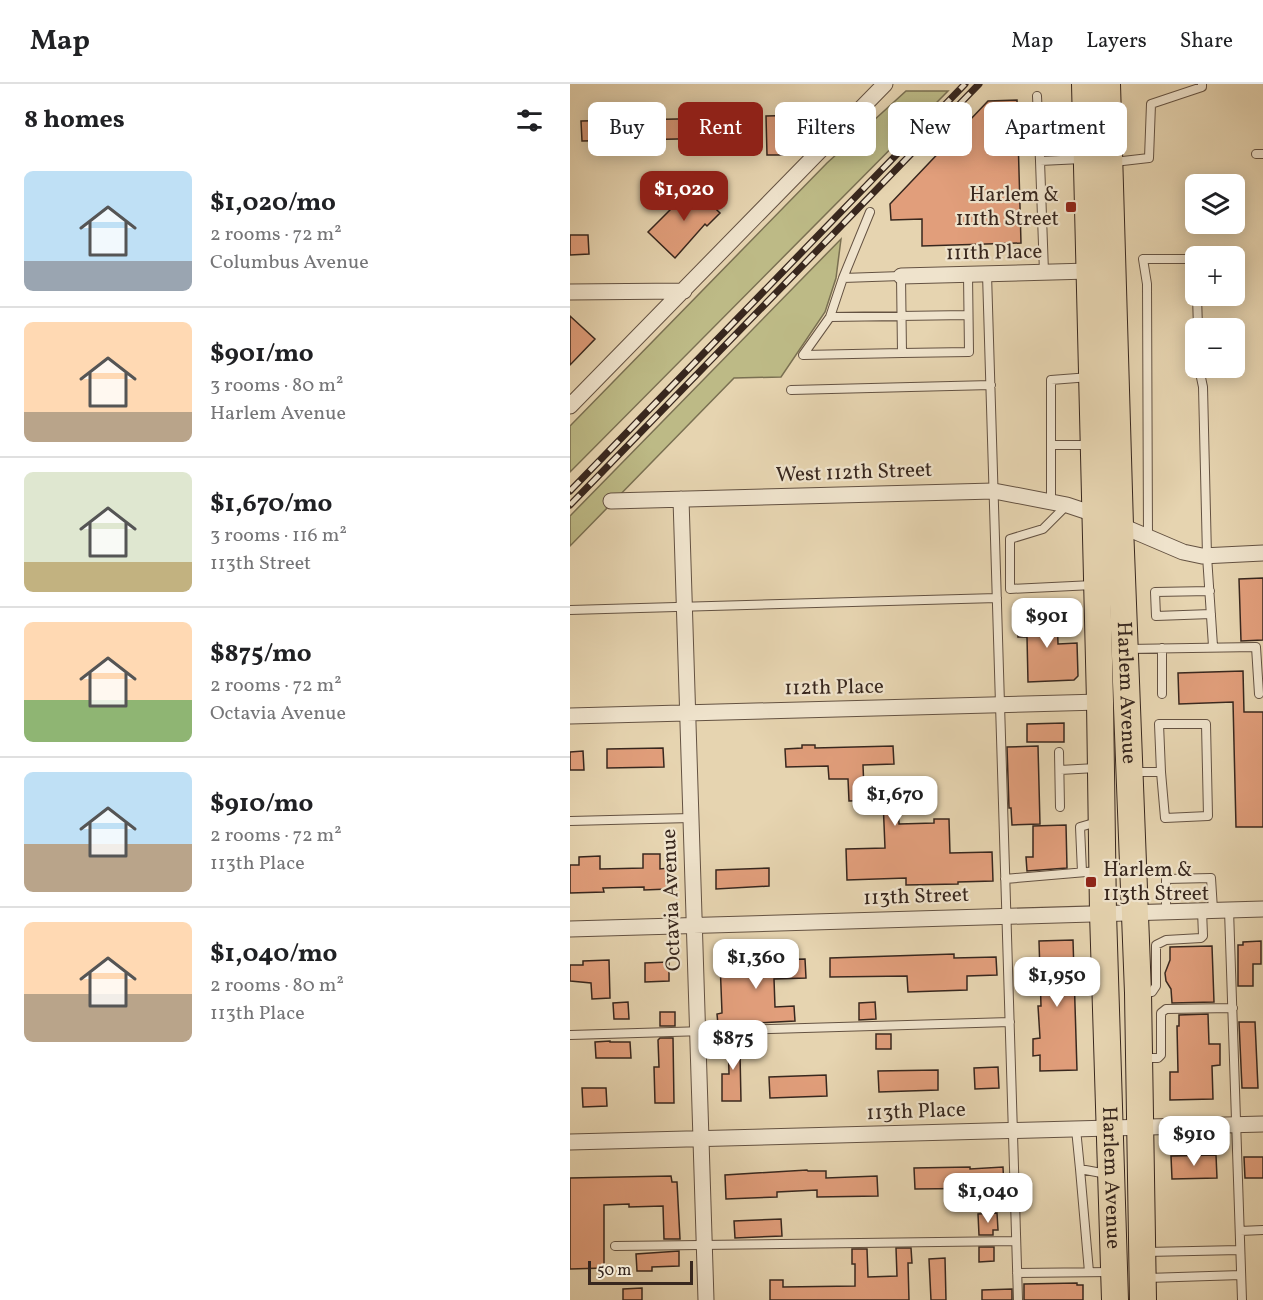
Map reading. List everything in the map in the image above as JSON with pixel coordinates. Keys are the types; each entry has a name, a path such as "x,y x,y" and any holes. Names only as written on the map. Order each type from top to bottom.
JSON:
{"main road":[{"name":"Harlem Avenue","path":"1085,84 1098,160 1101,271 1120,526 1136,912 1143,1289"},
{"name":"Harlem Avenue","path":"1098,160 1107,84"},
{"name":"Harlem Avenue","path":"1101,271 1091,377 1101,768 1101,821 1092,872 1102,913 1115,1300"}],"street":[{"path":"570,406 885,84"},
{"name":"111th Place","path":"900,276 1101,271"},
{"path":"570,292 684,291"},
{"name":"West 112th Street","path":"611,501 994,491 1067,505 1183,552 1207,556 1263,553"},
{"name":"Octavia Avenue","path":"681,499 706,1300"},
{"name":"112th Place","path":"570,716 1100,702"},
{"name":"113th Street","path":"570,929 1263,909"},
{"name":"113th Place","path":"570,1142 1263,1124"}],"lane":[{"path":"1040,161 1149,158 1151,104 1202,87 1202,84"},
{"path":"1037,96 1044,272"},
{"path":"870,212 830,317 803,355 969,352 968,275"},
{"path":"1148,537 1147,284 1143,259 1185,259"},
{"path":"987,274 1018,1300"},
{"path":"843,278 900,276 902,354"},
{"path":"830,317 968,315"},
{"path":"1051,502 1051,380 1091,377"},
{"path":"1201,378 1207,556 1213,646"},
{"path":"791,390 991,385"},
{"path":"1051,445 1093,445"},
{"path":"1067,505 1043,529 1010,539 1010,589 1096,585"},
{"path":"1210,591 1155,592 1156,616 1211,614"},
{"path":"570,610 997,598"},
{"path":"1125,649 1256,647 1259,694"},
{"path":"1162,648 1162,694"},
{"path":"1160,724 1206,724 1208,816 1165,818 1161,771 1160,724"},
{"path":"1059,752 1060,807"},
{"path":"1060,770 1101,768"},
{"path":"1130,772 1161,771"},
{"path":"570,821 691,818"},
{"path":"1005,879 1092,872"},
{"path":"1138,993 1152,992 1156,986 1156,945 1166,940 1203,936 1211,878 1166,879 1166,911"},
{"path":"1229,910 1242,1300"},
{"path":"1139,1059 1158,1058 1161,1055 1161,1013 1166,1009 1233,1008"},
{"path":"570,1035 1010,1022"},
{"path":"1076,1129 1089,1272"},
{"path":"1080,1169 1111,1175"},
{"path":"1240,1231 1263,1230"},
{"path":"615,1246 1016,1241"},
{"path":"1143,1252 1240,1250"},
{"path":"1017,1273 1114,1272"},
{"path":"1143,1289 1241,1275"}],"shaded area":[{"path":"906,91 948,91 937,102 894,102"},
{"path":"888,107 888,151 570,472 570,426 835,156 876,156 876,118"},
{"path":"841,239 836,278 825,312 781,377 734,378 570,546 570,516"}],"building":[{"path":"1017,100 1017,102 987,102"},
{"path":"984,105 984,156 1019,156 1021,243 922,246 922,219 891,220 890,204 936,156 972,156 972,118"},
{"path":"766,116 775,116 775,155 767,155"},
{"path":"666,119 678,119 678,139 666,139"},
{"path":"581,121 588,121 588,141 582,141"},
{"path":"693,187 720,213 707,226 705,224 675,258 648,232"},
{"path":"570,235 588,235 589,254 570,255"},
{"path":"570,316 595,339 570,365"},
{"path":"1263,578 1263,640 1241,641 1239,579"},
{"path":"1057,612 1058,644 1077,643 1078,676 1074,680 1028,682 1027,637 1018,637 1017,613"},
{"path":"1243,671 1244,712 1263,712 1263,827 1236,827 1233,702 1179,704 1178,673"},
{"path":"1064,723 1064,742 1027,742 1027,724"},
{"path":"802,745 815,745 815,748 893,746 894,764 863,765 864,790 898,789 899,824 934,823 934,819 949,819 950,853 992,852 993,881 906,885 906,878 847,880 846,849 885,848 883,800 849,801 848,779 829,779 828,766 786,767 785,749 802,748"},
{"path":"1038,746 1040,824 1012,825 1011,808 1009,808 1007,747"},
{"path":"663,748 664,767 607,768 607,749"},
{"path":"583,751 584,770 570,770 570,752"},
{"path":"1066,825 1067,868 1027,871 1026,857 1033,857 1033,826"},
{"path":"643,854 660,854 660,869 668,868 668,889 603,888 604,892 570,893 570,865 579,865 579,857 600,856 600,869 643,868"},
{"path":"769,868 769,886 716,889 716,870"},
{"path":"1073,940 1077,1070 1040,1071 1040,1055 1033,1056 1033,1039 1040,1038 1039,941"},
{"path":"1261,941 1261,964 1253,964 1253,986 1238,986 1238,945 1243,945 1243,942"},
{"path":"1212,946 1214,1002 1172,1003 1171,989 1166,981 1165,973 1170,960 1170,947"},
{"path":"954,954 954,958 996,957 997,975 967,976 967,990 908,992 907,976 830,977 830,958"},
{"path":"805,959 806,978 774,979 775,1007 794,1006 795,1021 718,1025 717,1014 722,1013 720,961"},
{"path":"609,960 610,998 592,999 591,983 570,981 570,965 583,965 583,961"},
{"path":"669,962 669,981 645,982 645,963"},
{"path":"628,1002 629,1019 614,1019 613,1003"},
{"path":"875,1002 876,1019 859,1020 859,1003"},
{"path":"660,1012 675,1012 675,1026 660,1026"},
{"path":"1208,1014 1209,1044 1220,1044 1220,1065 1212,1066 1213,1099 1170,1100 1170,1072 1178,1072 1177,1026 1179,1026 1179,1015"},
{"path":"1239,1022 1255,1022 1258,1088 1242,1088"},
{"path":"876,1034 891,1034 891,1049 876,1049"},
{"path":"728,1036 743,1036 743,1054 740,1054 741,1101 722,1101 722,1074 729,1074"},
{"path":"673,1038 674,1103 655,1103 654,1067 659,1067 658,1040"},
{"path":"595,1042 630,1042 631,1058 596,1058"},
{"path":"998,1067 999,1088 975,1089 974,1068"},
{"path":"938,1070 938,1090 879,1092 878,1071"},
{"path":"826,1075 827,1096 770,1098 769,1077"},
{"path":"582,1088 606,1088 607,1106 583,1107"},
{"path":"1216,1155 1217,1178 1172,1179 1171,1156"},
{"path":"1244,1157 1263,1157 1263,1178 1245,1178"},
{"path":"970,1167 970,1169 1003,1167 1004,1188 915,1189 914,1168"},
{"path":"826,1171 826,1178 877,1176 878,1196 817,1197 817,1190 777,1192 777,1197 726,1199 725,1175"},
{"path":"671,1176 672,1182 677,1182 680,1239 664,1239 663,1206 604,1205 604,1268 570,1269 570,1178"},
{"path":"997,1213 998,1230 993,1230 993,1235 979,1235 978,1214"},
{"path":"781,1219 782,1236 735,1238 734,1221"},
{"path":"979,1247 994,1247 994,1261 979,1262"},
{"path":"896,1248 911,1248 912,1263 908,1263 909,1300 770,1300 770,1280 783,1280 783,1287 855,1286 852,1249 867,1249 868,1277 897,1276"},
{"path":"679,1251 679,1266 652,1267 652,1271 637,1271 636,1254"},
{"path":"945,1258 946,1300 931,1300 929,1259"},
{"path":"1077,1283 1077,1285 1083,1285 1083,1300 1024,1300 1024,1284"},
{"path":"642,1288 642,1300 623,1300 623,1289"},
{"path":"1012,1289 1012,1300 982,1300 982,1290"}],"railway":[{"path":"570,491 965,84"},
{"path":"570,505 979,84"}],"place":[{"name":"Harlem & 111th Street","path":"1071,207"},
{"name":"Harlem & 113th Street","path":"1091,882"}]}
